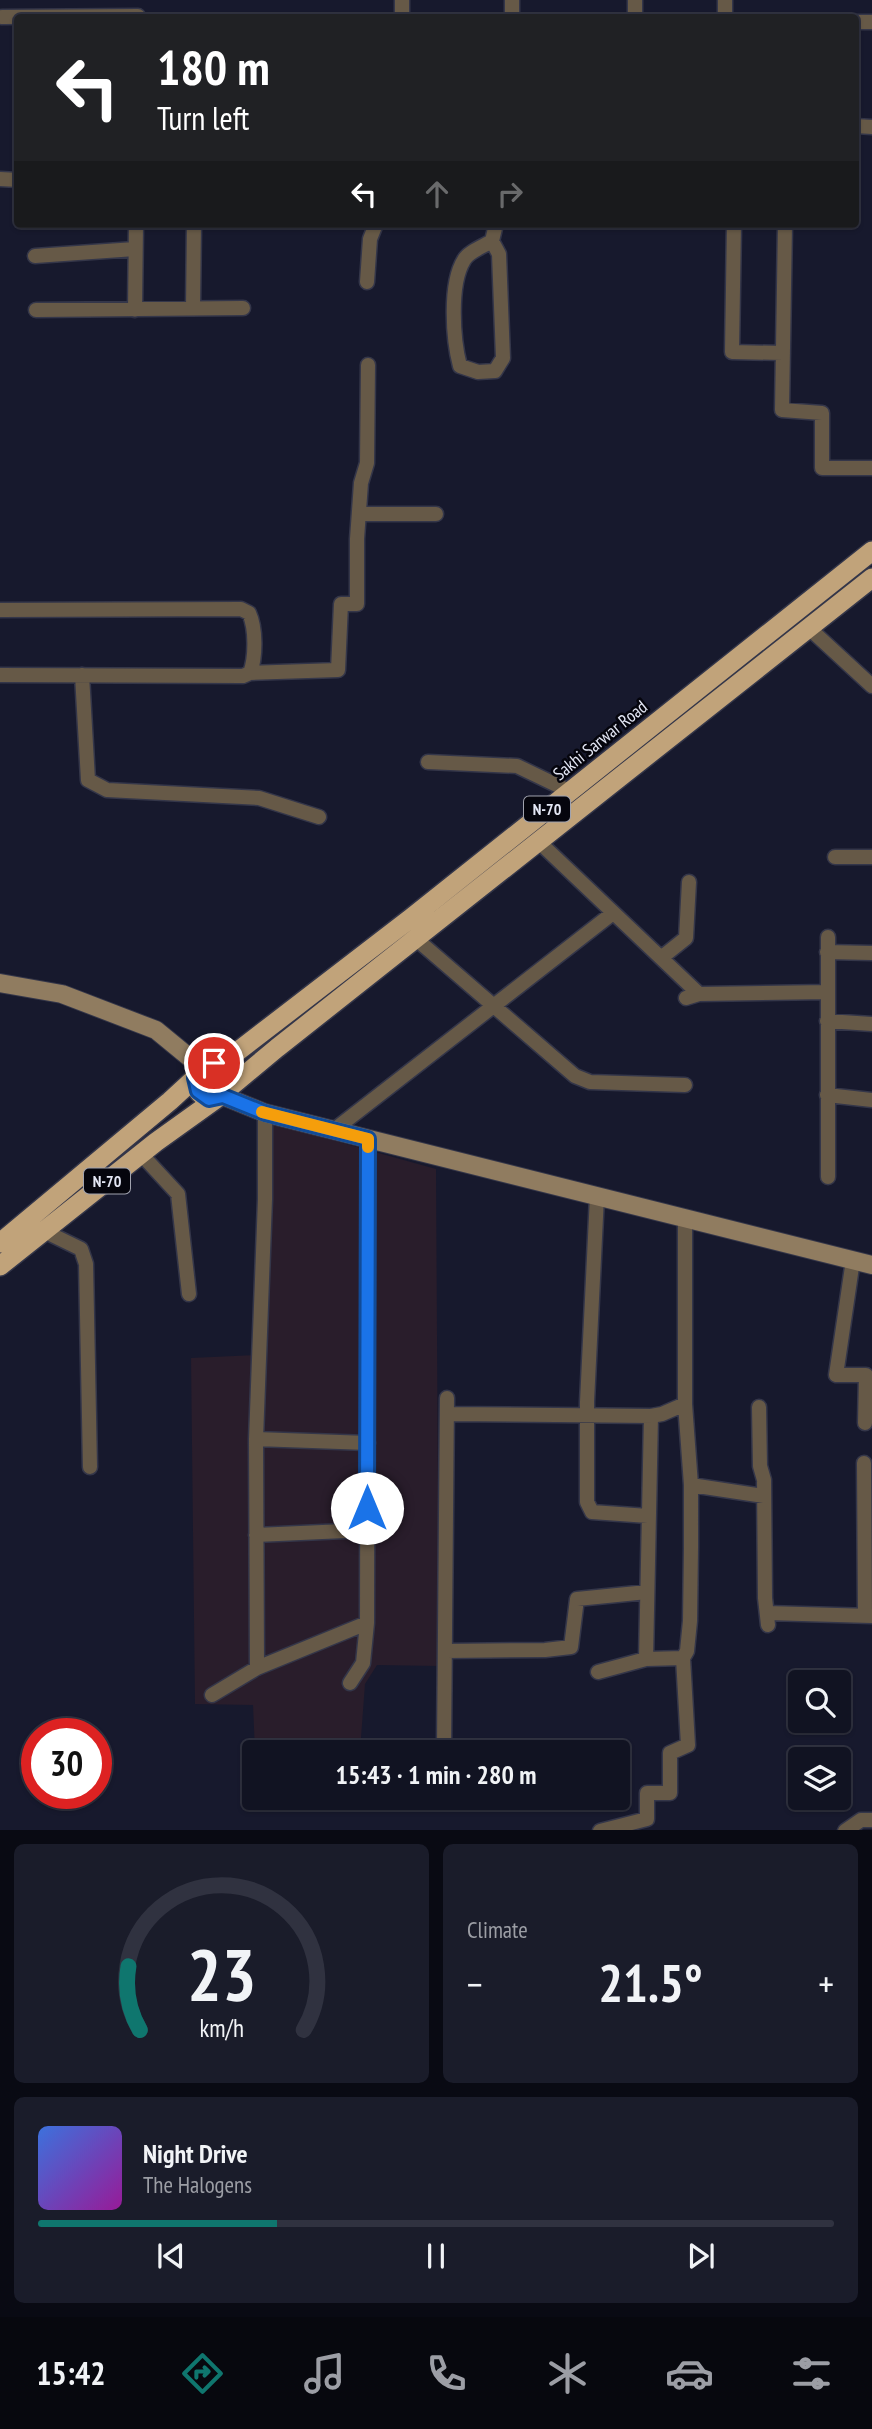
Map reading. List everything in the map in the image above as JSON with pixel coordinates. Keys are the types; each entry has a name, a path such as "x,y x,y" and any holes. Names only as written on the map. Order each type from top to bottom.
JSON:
{"highway":[{"name":"Sakhi Sarwar Road","path":"206,1070 411,918 872,551"},
{"name":"N-70","path":"0,1266 141,1154 223,1094 415,938 872,578"},
{"name":"N-70","path":"0,1243 206,1070"},
{"path":"206,1070 229,1075 223,1094 209,1099 198,1091 206,1070"}],"main road":[{"path":"0,983 62,994 156,1030 206,1070"},
{"path":"223,1094 265,1113 872,1265"}],"street":[{"path":"2,17 14,17"},
{"path":"135,310 136,228"},
{"path":"193,308 194,228"},
{"path":"367,282 370,239 374,228"},
{"path":"492,242 464,258 455,287 456,351 460,366 478,372 495,371 503,358 499,254 492,242 495,228"},
{"path":"734,228 732,352 783,353"},
{"path":"785,228 782,410 822,413 822,468 872,468"},
{"path":"35,256 135,249"},
{"path":"36,310 243,309"},
{"path":"0,675 243,676 250,673 338,670 341,604 357,604 361,483 367,463 368,365"},
{"path":"359,514 436,514"},
{"path":"0,610 241,609 249,613 253,622 253,666 250,673"},
{"path":"810,629 872,686"},
{"path":"82,675 88,780 107,790 259,798 319,817"},
{"path":"428,762 517,766 569,791"},
{"path":"538,842 661,958 692,996 827,992"},
{"path":"835,857 872,857"},
{"path":"661,958 686,938 690,881"},
{"path":"334,1130 613,912"},
{"path":"415,938 575,1076 590,1083 685,1085"},
{"path":"828,1177 827,945 872,953"},
{"path":"827,1021 872,1024"},
{"path":"827,1095 872,1100"},
{"path":"257,1668 256,1439 265,1199 265,1113"},
{"path":"350,1683 363,1663 367,1623 368,1139"},
{"path":"141,1154 178,1194 189,1294"},
{"path":"597,1196 587,1414 588,1508 592,1512 648,1516"},
{"path":"600,1830 647,1819 647,1793 670,1793 670,1753 688,1745 683,1658 687,1651 691,1621 691,1485 685,1404 685,1218"},
{"path":"44,1231 81,1249 86,1264 90,1467"},
{"path":"853,1260 836,1375 866,1375 865,1423"},
{"path":"444,1740 447,1398"},
{"path":"447,1414 651,1416 685,1404"},
{"path":"759,1407 760,1466 764,1480 767,1619 868,1616 864,1463"},
{"path":"646,1659 651,1416"},
{"path":"256,1439 368,1443"},
{"path":"691,1485 764,1496"},
{"path":"256,1535 367,1530"},
{"path":"446,1651 545,1650 571,1647 577,1599 647,1592"},
{"path":"212,1695 257,1668 367,1623"},
{"path":"598,1672 646,1659 683,1658"},
{"path":"845,1830 862,1820 872,1820"}],"shaded area":[{"path":"260,1120 436,1169 439,1666 377,1665 365,1684 361,1740 255,1740 253,1705 195,1704 191,1358 256,1355"}],"slow traffic":[{"path":"262,1112 368,1139 368,1147"}],"route":[{"path":"214,1063 201,1067 197,1072 195,1085 202,1096 216,1099 223,1096 265,1113 368,1139 367,1508"}]}
